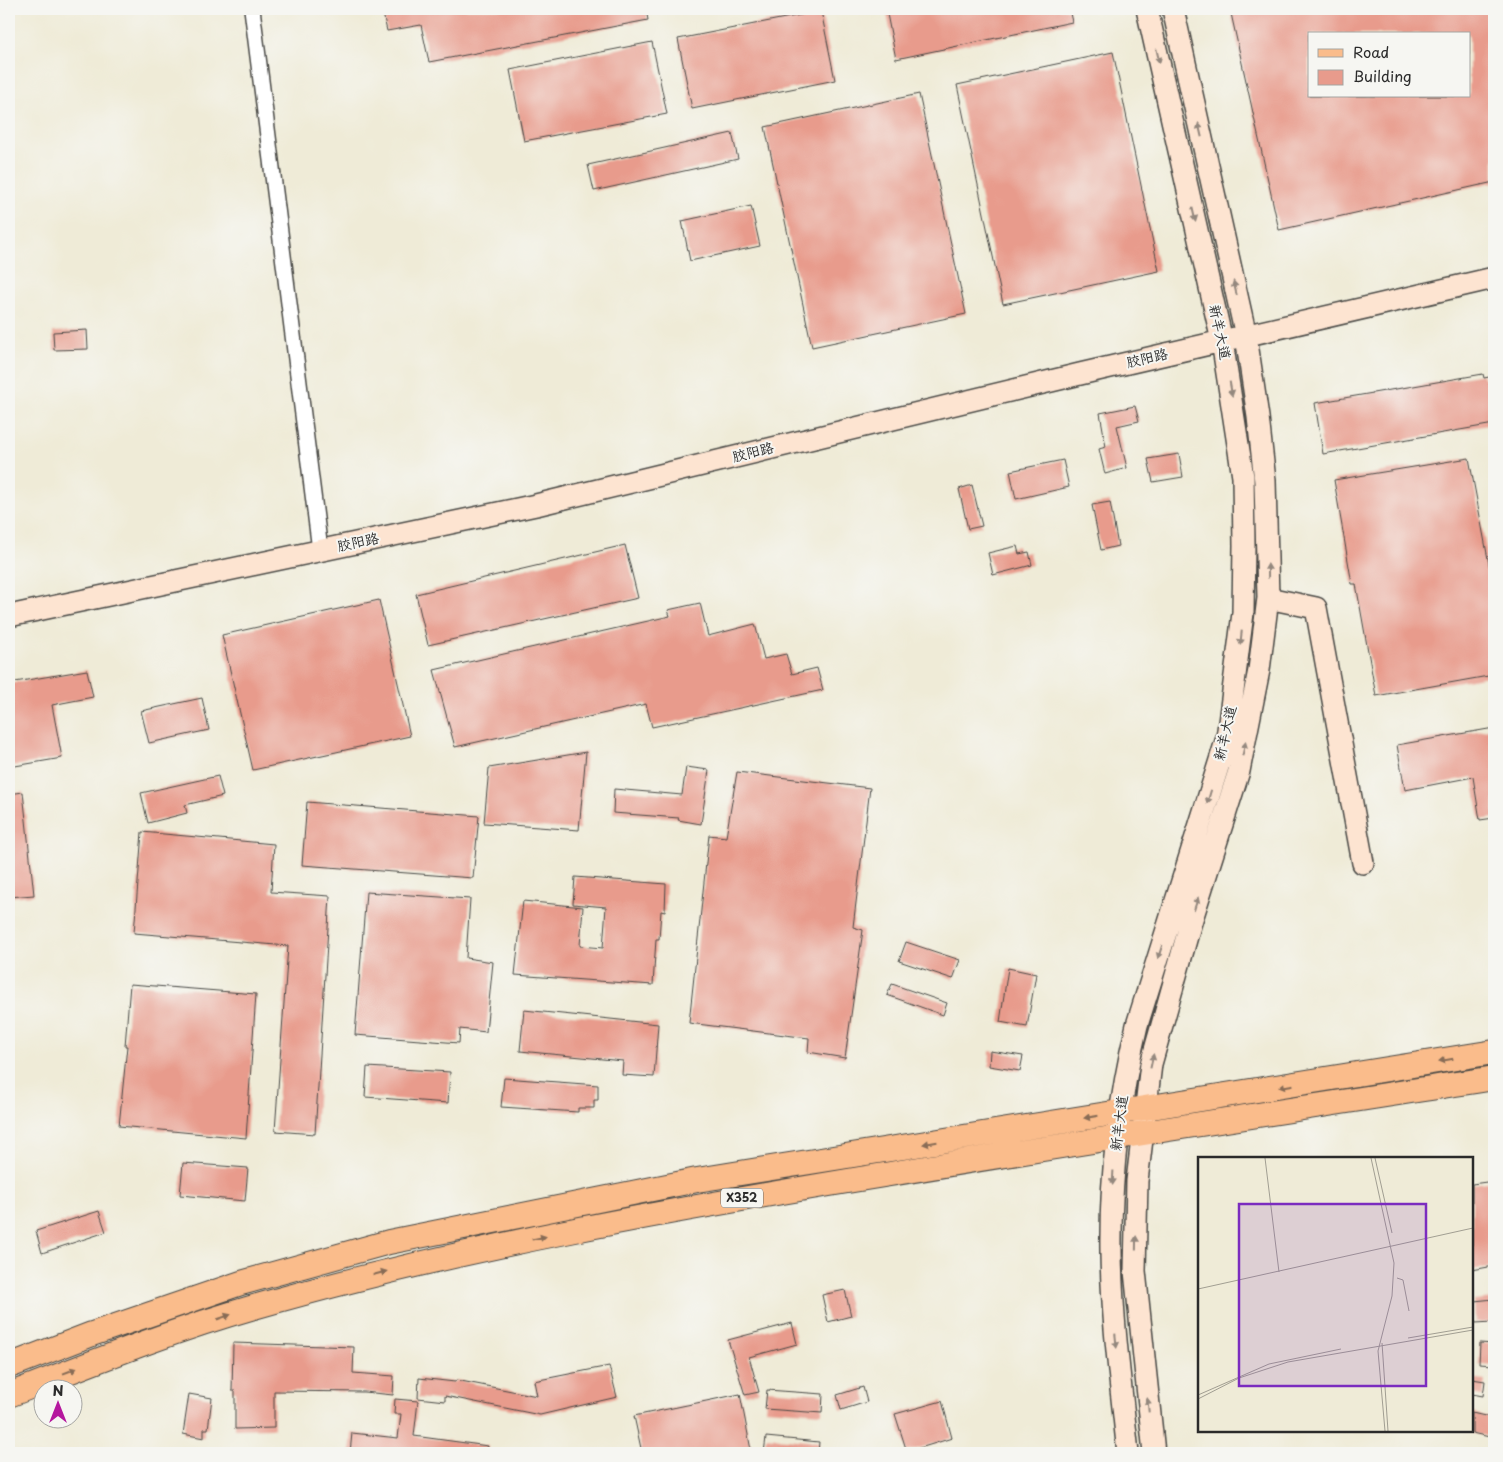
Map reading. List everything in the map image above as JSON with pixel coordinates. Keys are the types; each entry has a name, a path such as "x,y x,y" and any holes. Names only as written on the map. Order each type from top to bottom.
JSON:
{"main road":[{"name":"新羊大道","path":"1128,1453 1115,1328 1111,1254 1116,1136 1127,1068 1145,996 1227,738 1236,680 1243,613 1243,477 1222,341 1147,9"},
{"name":"新羊大道","path":"1154,1453 1135,1271 1137,1181 1151,1064 1164,1010 1239,771 1257,680 1268,598 1265,481 1246,336 1173,9"},
{"name":"胶阳路","path":"9,616 536,505 1494,278"},
{"path":"1268,598 1316,608 1363,863"},
{"name":"X352","path":"9,1366 92,1334 241,1283 389,1242 697,1180 1494,1052"},
{"name":"X352","path":"9,1395 101,1359 249,1308 396,1268 703,1204 1116,1136 1494,1078"}],"street":[{"path":"252,9 320,550"}],"building":[{"path":"382,9 646,9 648,20 429,62 421,25 387,31"},
{"path":"886,9 1069,9 1072,22 896,59"},
{"path":"1230,9 1494,9 1494,182 1279,230"},
{"path":"821,11 835,80 692,109 678,39"},
{"path":"652,42 667,114 524,141 510,70"},
{"path":"1113,52 1159,271 1003,304 957,85"},
{"path":"919,94 966,314 812,347 765,127"},
{"path":"732,133 738,159 594,191 588,165"},
{"path":"751,206 760,246 690,261 682,221"},
{"path":"87,330 88,349 54,350 53,332"},
{"path":"1483,374 1484,378 1494,376 1494,424 1323,454 1315,403"},
{"path":"1135,406 1139,421 1117,426 1127,468 1105,474 1099,449 1106,447 1100,413"},
{"path":"1179,454 1183,477 1153,482 1148,459"},
{"path":"1469,458 1494,591 1494,675 1376,696 1356,584 1352,584 1334,480"},
{"path":"1063,460 1069,487 1016,499 1010,471"},
{"path":"972,485 982,526 968,529 959,489"},
{"path":"1110,502 1118,546 1101,550 1092,505"},
{"path":"625,545 638,598 428,645 416,594"},
{"path":"1017,546 1019,554 1029,552 1032,565 993,575 988,553"},
{"path":"379,600 410,736 253,770 222,635"},
{"path":"700,603 708,636 755,624 764,659 786,654 792,674 817,668 823,690 652,727 646,704 455,747 434,670 670,616 668,610"},
{"path":"87,670 93,697 52,705 62,758 9,767 9,683"},
{"path":"202,698 209,730 149,743 141,711"},
{"path":"1494,728 1494,818 1480,820 1473,777 1405,790 1397,745"},
{"path":"586,752 579,830 484,823 489,768"},
{"path":"686,767 709,770 701,824 678,820 679,818 613,813 614,789 682,795"},
{"path":"737,772 870,788 853,927 863,930 845,1058 808,1052 809,1038 689,1023 709,835 726,837"},
{"path":"218,776 223,796 185,805 187,813 148,823 141,793"},
{"path":"23,792 34,895 9,897 9,794"},
{"path":"307,802 479,816 473,878 302,865"},
{"path":"142,832 274,844 271,892 330,896 315,1134 275,1131 288,946 134,933"},
{"path":"575,877 666,884 665,912 661,911 659,939 656,939 653,985 515,975 523,901 583,907 580,946 603,948 606,907 573,904"},
{"path":"366,892 470,899 466,958 493,962 486,1032 460,1029 459,1043 355,1035"},
{"path":"906,942 960,960 953,979 899,961"},
{"path":"1008,968 1036,974 1027,1027 1000,1022"},
{"path":"130,984 256,994 246,1138 119,1126 127,1046 125,1046"},
{"path":"892,984 947,1003 943,1015 887,995"},
{"path":"524,1010 658,1024 654,1077 622,1075 623,1061 520,1051"},
{"path":"990,1051 1023,1056 1020,1071 989,1066"},
{"path":"367,1067 450,1072 448,1103 365,1097"},
{"path":"504,1078 598,1085 598,1100 594,1100 594,1108 578,1108 578,1112 501,1107"},
{"path":"183,1163 248,1168 245,1201 180,1195"},
{"path":"1494,1181 1494,1266 1473,1270 1473,1184"},
{"path":"99,1211 106,1232 42,1253 36,1231"},
{"path":"845,1290 851,1316 828,1322 822,1295"},
{"path":"1494,1299 1494,1322 1475,1323 1474,1301"},
{"path":"792,1323 797,1344 749,1357 759,1392 745,1395 728,1340"},
{"path":"233,1343 354,1347 353,1373 394,1376 393,1395 364,1392 274,1391 274,1428 235,1429 235,1391 232,1391"},
{"path":"1480,1343 1494,1344 1494,1365 1479,1364"},
{"path":"609,1366 617,1397 540,1415 445,1396 445,1401 418,1398 419,1378 455,1382 456,1380 537,1396 534,1381"},
{"path":"1473,1379 1485,1381 1483,1396 1473,1394"},
{"path":"863,1387 867,1402 841,1410 837,1395"},
{"path":"767,1390 823,1394 822,1413 765,1409"},
{"path":"189,1394 212,1398 208,1429 204,1429 204,1438 183,1434"},
{"path":"740,1394 751,1450 733,1453 642,1453 634,1416"},
{"path":"395,1399 418,1401 414,1436 488,1446 487,1453 350,1453 352,1433 398,1438 401,1414 394,1414"},
{"path":"942,1401 952,1438 907,1452 895,1414"},
{"path":"1473,1413 1494,1418 1494,1438 1472,1433"},
{"path":"766,1437 819,1442 818,1453 764,1453"}]}
